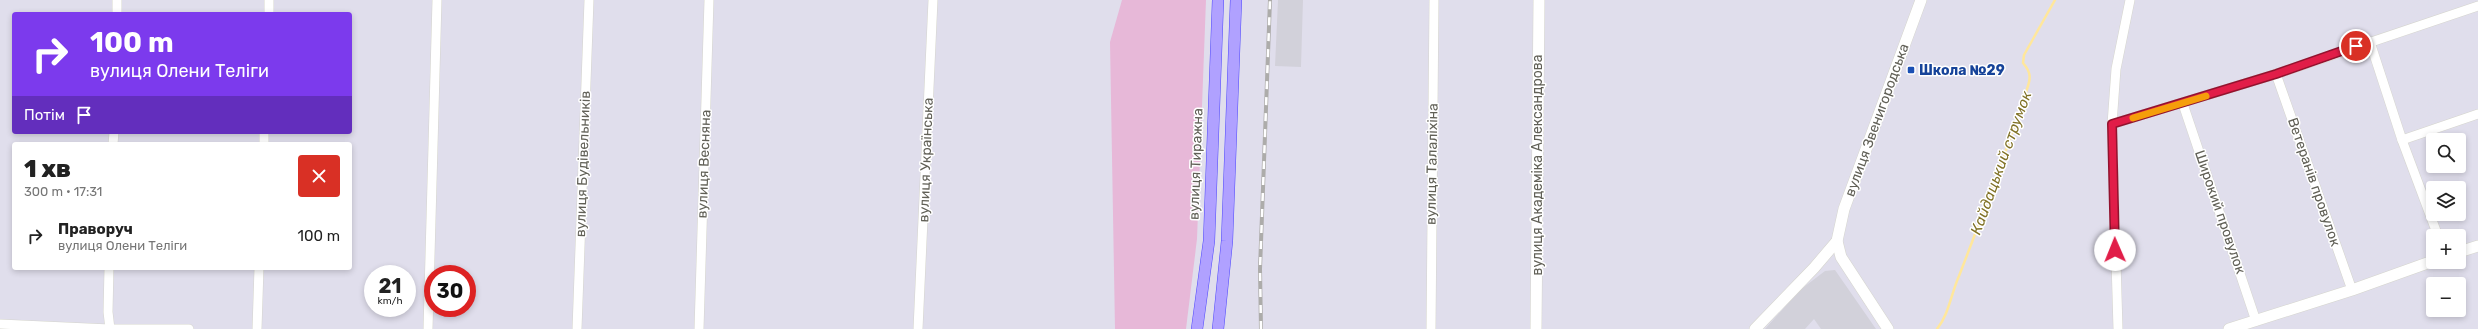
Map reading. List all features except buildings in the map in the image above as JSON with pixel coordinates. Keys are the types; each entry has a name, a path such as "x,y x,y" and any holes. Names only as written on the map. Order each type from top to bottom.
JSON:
{"main road":[{"name":"вулиця Тиражна","path":"1197,329 1209,241 1218,0"},
{"path":"1218,329 1227,241 1236,0"}],"street":[{"path":"117,0 117,12"},
{"path":"269,0 269,12"},
{"path":"428,329 437,0"},
{"name":"вулиця Будівельників","path":"577,329 588,0"},
{"name":"вулиця Весняна","path":"700,329 708,0"},
{"name":"вулиця Українська","path":"919,324 932,0"},
{"name":"вулиця Талаліхіна","path":"1431,329 1434,0"},
{"name":"вулиця Академіка Александрова","path":"1536,329 1539,0"},
{"name":"вулиця Звенигородська","path":"1888,329 1841,257 1837,241 1844,209 1921,0"},
{"path":"2118,329 2112,124 2116,70 2130,0"},
{"path":"2112,124 2183,104 2231,87 2276,74 2472,5"},
{"path":"2370,42 2402,140 2435,229"},
{"name":"Ветеранів провулок","path":"2276,74 2352,290"},
{"name":"Широкий провулок","path":"2183,104 2256,321"},
{"path":"2402,140 2478,114"},
{"name":"вулиця Звенигородська","path":"1755,329 1814,268 1837,241"},
{"path":"2466,250 2478,246"},
{"path":"2229,329 2352,290 2426,264"},
{"path":"109,270 108,312 110,329"},
{"path":"257,329 259,270"},
{"path":"0,324 110,329 189,329"}],"shaded area":[{"path":"1122,0 1206,0 1197,239 1186,329 1115,329 1110,42"},
{"path":"1278,0 1303,0 1301,67 1275,66"},
{"path":"1835,270 1876,329 1821,329 1814,319 1805,329 1765,329 1800,290 1825,271"}],"waterway":[{"name":"Кайдацький струмок","path":"1937,329 1947,310 1977,230 2003,160 2028,85 2030,75 2028,69 2023,63 2024,55 2055,0"}],"railway":[{"path":"1261,329 1260,269 1270,0"}],"slow traffic":[{"path":"2133,118 2206,96"}],"place":[{"name":"Школа №29","path":"1911,70"}],"route":[{"path":"2115,250 2112,124 2183,104 2356,46"}]}
